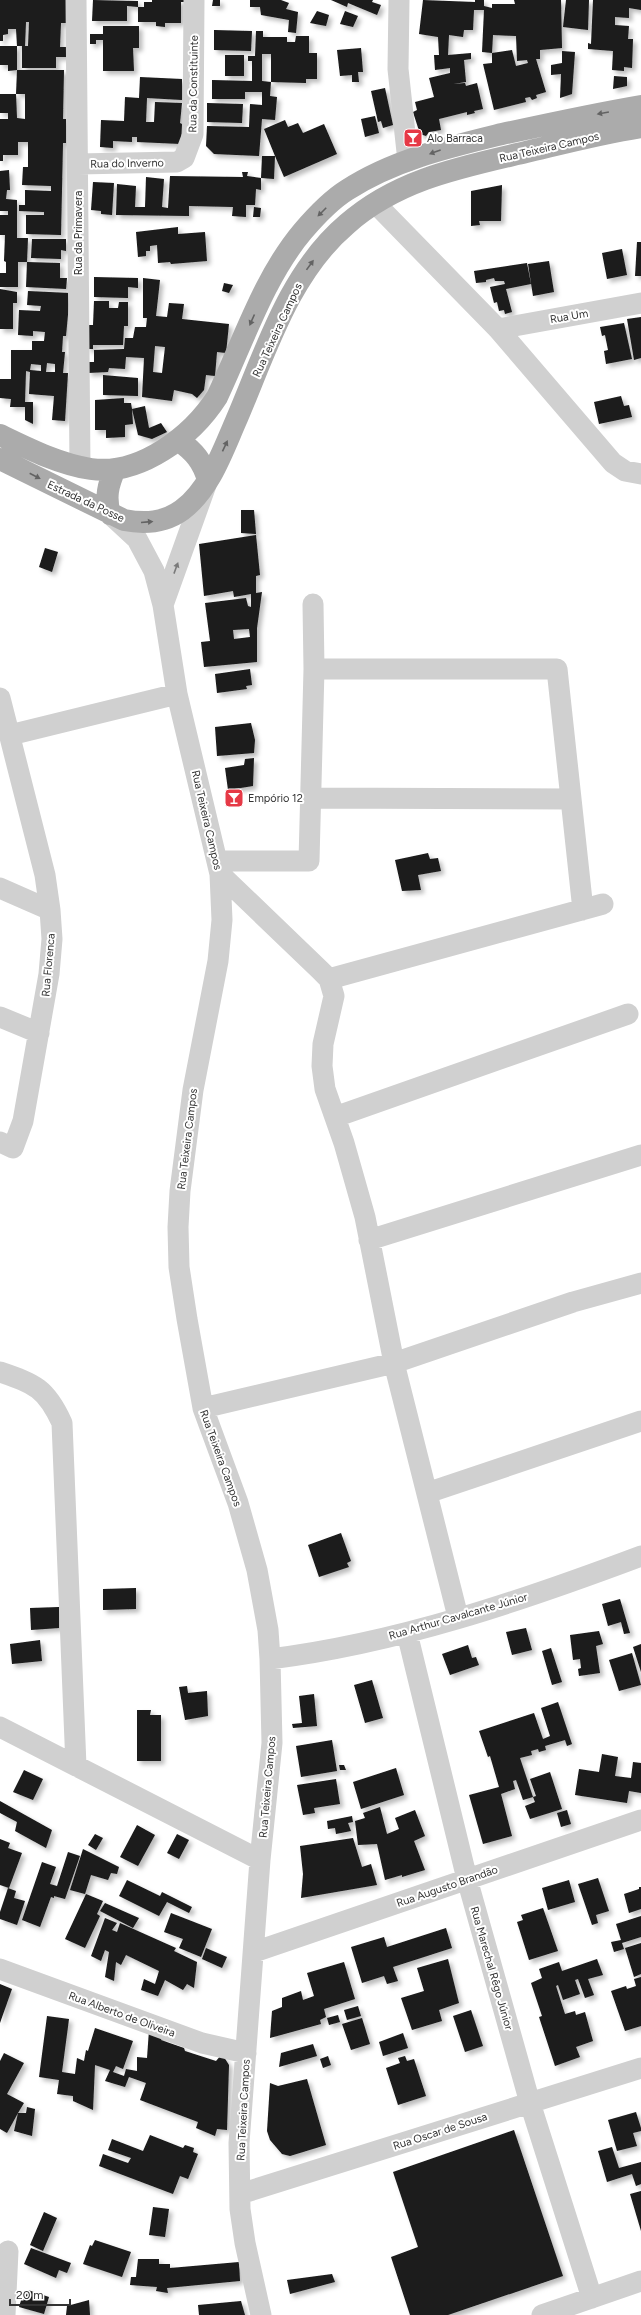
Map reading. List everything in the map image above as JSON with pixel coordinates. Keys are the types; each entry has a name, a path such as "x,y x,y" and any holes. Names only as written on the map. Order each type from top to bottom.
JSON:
{"main road":[{"name":"Rua Teixeira Campos","path":"115,469 150,457 179,441 206,414 217,397 269,283 284,257 303,231 346,190 373,175 408,161 457,145 576,117 641,106"},
{"name":"Rua Teixeira Campos","path":"208,480 225,447 290,296 325,244 348,222 375,203 405,186 436,174 570,141 641,127"},
{"path":"0,435 33,451 80,467 115,469 107,490 107,504 110,514"},
{"path":"179,441 198,458 208,480"},
{"name":"Estrada da Posse","path":"0,459 110,514 124,520 140,523 157,522 170,517 192,501 208,480"}],"street":[{"name":"Rua da Primavera","path":"76,0 80,467"},
{"name":"Rua da Constituinte","path":"177,162 184,158 193,134 194,0"},
{"path":"399,0 398,69 408,161"},
{"name":"Rua do Inverno","path":"78,164 177,162"},
{"path":"375,203 498,328 614,463 625,470 641,474"},
{"name":"Rua Um","path":"498,328 641,303"},
{"name":"Rua Teixeira Campos","path":"163,605 208,480"},
{"name":"Rua Teixeira Campos","path":"110,514 137,539 148,557 154,571 163,605 177,694 219,868 222,920 218,961 193,1090 180,1192 178,1227 180,1267 185,1304 203,1408 238,1503 257,1570 268,1630 272,1743 260,1860 239,2143 240,2194 245,2243 261,2315"},
{"path":"219,868 309,861 314,669 312,604"},
{"path":"314,669 557,669 583,910"},
{"path":"10,735 177,694"},
{"name":"Rua Florenca","path":"0,698 45,875 50,910 52,940 49,974 23,1121 13,1148 0,1142"},
{"path":"310,798 571,799"},
{"path":"219,868 329,979 334,996 323,1044 322,1066 325,1089 344,1142 369,1240 394,1363 458,1617"},
{"path":"0,888 50,910"},
{"path":"329,979 603,904"},
{"path":"335,1117 628,1014"},
{"path":"0,1017 39,1033"},
{"path":"369,1240 641,1154"},
{"path":"203,1408 394,1363 573,1302 641,1283"},
{"path":"0,1372 27,1382 42,1391 54,1405 62,1423 76,1766"},
{"path":"427,1492 641,1421"},
{"name":"Rua Arthur Cavalcante Júnior","path":"270,1659 312,1654 408,1633 561,1586 641,1556"},
{"name":"Rua Marechal Rêgo Júnior","path":"408,1633 467,1879 530,2103 592,2298"},
{"path":"0,1727 260,1860"},
{"name":"Rua Augusto Brandão","path":"254,1952 641,1820"},
{"name":"Rua Alberto de Oliveira","path":"0,1969 202,2043 246,2053"},
{"name":"Rua Oscar de Sousa","path":"240,2194 641,2068"},
{"path":"5,2315 8,2251"},
{"path":"542,2315 641,2281"}],"building":[{"path":"0,0 67,0 66,23 61,23 60,47 67,47 66,57 56,57 56,68 22,68 22,46 17,46 16,29 8,29 8,34 3,35 3,41 0,41","holes":["26,22 29,22 28,46 25,46"]},
{"path":"93,0 138,1 138,7 127,6 127,21 92,21"},
{"path":"152,0 184,0 184,2 181,2 181,23 165,23 165,27 156,26 156,22 138,22 138,7 144,7 144,2 152,2"},
{"path":"213,0 220,0 220,6 212,6"},
{"path":"250,0 281,0 289,3 286,9 298,12 296,33 288,32 289,20 261,15 260,7 250,7"},
{"path":"331,0 373,0 372,2 381,5 377,15 348,3 347,7"},
{"path":"423,0 475,2 475,0 484,0 484,6 492,8 492,4 515,4 514,0 561,0 562,48 540,50 540,59 536,59 546,92 536,95 537,98 532,100 530,97 525,98 526,102 494,110 483,64 492,63 492,53 482,52 484,10 474,10 473,30 464,30 463,37 449,35 448,55 471,53 471,59 464,60 466,82 453,84 465,83 466,86 477,83 483,109 474,111 475,113 467,115 467,112 439,119 441,130 429,132 426,136 420,134 413,112 417,110 415,102 434,97 429,78 450,73 450,68 435,70 434,55 439,55 438,37 419,34","holes":["493,35 516,36 517,61 527,60 528,63 516,66 512,50 492,53"]},
{"path":"566,0 589,0 588,30 563,27"},
{"path":"593,0 641,0 641,10 629,8 629,18 615,17 615,25 629,26 628,39 633,39 632,68 624,67 624,71 612,70 613,51 588,49 588,43 591,44"},
{"path":"317,11 329,15 326,26 310,23"},
{"path":"345,11 358,16 353,27 340,24"},
{"path":"103,26 139,26 139,48 133,48 134,71 103,71 103,40 96,40 96,44 90,44 90,34 103,34"},
{"path":"214,30 252,31 251,51 214,50"},
{"path":"256,31 263,31 263,37 287,37 287,42 295,42 296,36 309,36 309,53 317,53 317,79 306,79 306,83 271,82 270,96 277,97 275,120 262,119 259,156 214,154 206,146 207,126 249,127 250,104 262,105 262,92 245,92 245,99 212,99 212,80 252,81 252,61 248,61 248,56 255,56","holes":["262,54 271,54 271,82 262,81"]},
{"path":"0,46 17,46 17,70 8,71 8,65 0,65"},
{"path":"361,48 363,72 358,72 359,82 352,82 352,75 340,76 337,50"},
{"path":"562,51 575,52 572,94 560,98 561,74 551,75 551,65 562,63"},
{"path":"225,55 244,55 244,76 225,76"},
{"path":"17,70 64,70 63,119 66,119 66,143 63,143 61,235 26,234 26,215 44,215 44,212 19,211 19,205 25,205 25,190 51,191 51,186 22,185 23,167 28,167 28,142 18,142 18,155 3,155 3,161 0,161 0,119 8,119 8,113 0,113 0,94 16,94","holes":["16,94 25,94 25,119 17,118"]},
{"path":"614,76 627,77 627,86 613,89"},
{"path":"140,77 182,79 182,100 147,98 146,122 154,122 155,102 182,103 180,123 182,124 181,144 137,142 137,137 132,137 132,142 113,141 113,148 100,147 101,120 124,121 125,97 139,98"},
{"path":"385,88 393,125 383,128 381,121 378,122 371,91"},
{"path":"207,103 243,104 242,123 207,122"},
{"path":"375,116 379,133 365,137 361,119"},
{"path":"285,120 288,127 298,123 303,133 324,124 337,154 284,177 264,129"},
{"path":"262,156 275,156 274,179 261,178"},
{"path":"9,170 10,190 7,190 6,199 17,200 17,238 28,238 27,262 18,262 18,287 0,287 0,273 6,273 6,262 4,261 5,235 0,235 0,215 8,215 8,211 0,211 0,171"},
{"path":"242,172 248,172 247,176 261,178 261,190 256,189 255,205 246,205 246,217 232,216 233,207 189,206 189,216 116,215 117,184 136,186 135,207 145,207 146,177 164,179 162,207 168,208 170,176 243,177"},
{"path":"93,182 114,183 112,215 101,214 101,211 91,210"},
{"path":"502,185 501,221 479,221 480,225 471,226 471,191"},
{"path":"254,207 261,208 260,217 253,217"},
{"path":"178,227 178,234 205,232 207,261 171,264 170,262 158,263 157,245 150,246 150,251 146,251 146,256 138,257 136,232"},
{"path":"32,239 66,239 66,251 61,250 61,259 31,258"},
{"path":"637,242 641,242 641,276 635,276"},
{"path":"622,249 627,275 607,279 602,253"},
{"path":"549,261 554,292 533,296 528,264"},
{"path":"27,262 60,263 60,278 67,278 66,289 26,287"},
{"path":"527,263 531,284 506,289 512,312 505,314 504,310 499,311 497,302 494,303 490,287 505,284 504,281 495,281 494,278 486,280 486,282 476,283 474,271"},
{"path":"94,277 138,278 138,288 128,287 128,298 94,297"},
{"path":"143,278 160,280 156,316 167,317 169,303 184,304 182,319 229,324 226,353 217,352 215,376 206,375 204,390 197,398 192,394 174,390 172,401 142,397 144,358 126,357 125,369 109,368 108,372 88,373 88,362 94,362 94,350 124,349 125,338 133,338 135,327 146,327 147,318 143,318","holes":["155,346 165,347 162,373 153,372"]},
{"path":"224,283 233,285 229,293 222,291"},
{"path":"0,289 17,292 17,303 13,303 13,329 0,329"},
{"path":"28,291 70,293 66,336 63,336 62,352 65,352 63,373 68,373 65,421 52,420 54,396 29,394 30,372 26,371 25,402 33,402 33,424 25,420 25,407 10,407 11,399 0,398 0,379 11,379 11,350 32,350 32,341 44,341 45,332 33,331 33,336 18,335 19,310 40,311 41,306 27,305","holes":["47,363 55,364 55,372 46,372","31,364 41,365 41,371 30,370"]},
{"path":"94,301 109,301 109,308 118,308 119,302 128,302 128,326 124,326 123,345 93,345 93,349 87,349 87,325 93,325"},
{"path":"641,317 641,358 634,360 627,319"},
{"path":"624,323 632,359 606,364 604,351 608,350 605,335 602,336 600,327"},
{"path":"103,375 138,378 138,396 103,395"},
{"path":"621,396 624,406 629,405 632,417 599,424 594,402"},
{"path":"124,398 124,403 131,403 133,424 125,425 125,437 106,438 106,430 95,430 95,400"},
{"path":"145,406 149,428 161,423 167,432 152,439 138,435 132,409"},
{"path":"241,510 254,510 256,534 241,533"},
{"path":"256,535 260,575 256,576 256,593 262,592 257,628 257,662 204,667 201,642 210,641 205,603 246,598 248,606 251,607 251,594 234,597 233,591 204,596 199,544","holes":["249,629 250,637 234,639 233,630"]},
{"path":"45,548 58,552 52,572 39,567"},
{"path":"250,669 252,685 246,686 247,689 217,693 215,674"},
{"path":"251,723 255,740 254,753 217,756 215,727"},
{"path":"254,758 253,786 228,790 225,768 244,765 245,759"},
{"path":"428,853 430,859 438,858 441,871 418,875 421,890 402,891 395,860"},
{"path":"341,1533 351,1561 347,1563 349,1567 319,1577 308,1545"},
{"path":"136,1588 136,1609 103,1610 103,1589"},
{"path":"620,1599 630,1633 624,1634 621,1622 608,1626 602,1604"},
{"path":"59,1607 59,1628 31,1630 30,1608"},
{"path":"526,1628 532,1650 512,1655 506,1632"},
{"path":"599,1631 603,1644 596,1646 600,1673 579,1676 578,1669 581,1668 580,1659 573,1660 570,1635"},
{"path":"40,1640 42,1661 12,1664 10,1644"},
{"path":"641,1644 641,1672 633,1647"},
{"path":"468,1645 472,1658 476,1657 479,1665 450,1675 442,1654"},
{"path":"551,1648 562,1682 552,1685 542,1651"},
{"path":"632,1653 641,1685 619,1691 609,1660"},
{"path":"372,1680 383,1718 365,1723 354,1685"},
{"path":"187,1686 188,1693 207,1691 208,1716 185,1720 179,1687"},
{"path":"314,1694 317,1726 293,1728 292,1724 302,1723 299,1696"},
{"path":"558,1702 572,1744 567,1746 565,1740 545,1746 546,1750 539,1752 538,1749 531,1751 532,1755 520,1758 533,1797 523,1800 516,1780 513,1781 515,1789 501,1794 512,1836 483,1844 469,1795 499,1787 490,1756 488,1757 479,1731 534,1713 543,1739 550,1736 541,1708"},
{"path":"137,1710 151,1710 150,1715 161,1715 161,1761 137,1761"},
{"path":"332,1740 337,1771 301,1777 296,1746"},
{"path":"602,1754 618,1757 615,1776 631,1778 633,1762 641,1763 641,1793 629,1791 627,1803 575,1795 579,1769 599,1772"},
{"path":"339,1765 344,1765 346,1770 340,1770"},
{"path":"396,1768 404,1795 361,1809 353,1782"},
{"path":"24,1770 43,1779 33,1800 13,1792"},
{"path":"550,1772 562,1809 530,1819 525,1806 535,1802 533,1797 536,1796 530,1779"},
{"path":"336,1779 340,1804 314,1808 315,1813 303,1815 297,1785"},
{"path":"0,1801 52,1830 46,1848 15,1831 17,1822 0,1813"},
{"path":"380,1807 387,1834 399,1829 395,1818 415,1810 425,1836 414,1841 425,1870 402,1877 402,1875 385,1880 377,1844 358,1845 355,1821 365,1818 363,1813"},
{"path":"567,1810 571,1824 561,1827 557,1813"},
{"path":"352,1816 353,1822 348,1823 351,1831 336,1834 335,1828 328,1829 327,1821"},
{"path":"137,1825 155,1835 138,1866 120,1857"},
{"path":"95,1834 103,1838 96,1850 88,1845"},
{"path":"177,1834 189,1840 179,1859 167,1853"},
{"path":"353,1838 362,1867 371,1864 377,1885 301,1898 303,1874 300,1846"},
{"path":"0,1839 10,1843 8,1848 22,1853 9,1888 0,1885"},
{"path":"83,1849 119,1867 117,1874 111,1873 108,1880 91,1875 85,1894 70,1890"},
{"path":"68,1852 80,1856 65,1899 54,1896 54,1898 51,1897 40,1927 22,1920 42,1862 56,1867 50,1884 57,1886"},
{"path":"598,1878 609,1911 596,1915 598,1923 592,1925 578,1884"},
{"path":"127,1880 160,1896 162,1892 192,1907 189,1913 167,1902 159,1916 119,1896"},
{"path":"569,1880 575,1902 548,1910 542,1888"},
{"path":"639,1887 641,1887 641,1909 629,1913 624,1894 639,1889"},
{"path":"8,1888 16,1891 14,1898 25,1901 17,1925 0,1919 0,1912"},
{"path":"86,1894 103,1901 97,1914 100,1916 85,1948 65,1939"},
{"path":"105,1903 139,1918 133,1928 100,1911"},
{"path":"543,1908 558,1951 529,1960 517,1922 523,1920 521,1915"},
{"path":"171,1913 212,1929 201,1957 179,1948 183,1939 164,1932"},
{"path":"641,1916 641,1937 622,1943 624,1949 614,1952 611,1942 621,1940 616,1924"},
{"path":"105,1918 117,1923 112,1930 117,1932 120,1923 176,1948 174,1951 197,1962 194,1988 187,1984 183,1990 165,1980 158,1996 141,1990 144,1979 155,1984 159,1971 126,1955 121,1965 116,1962 114,1981 105,1977 109,1952 105,1950 101,1961 91,1956"},
{"path":"446,1928 452,1948 393,1967 398,1981 387,1984 384,1976 362,1983 351,1947 384,1937 387,1947"},
{"path":"641,1943 641,1974 634,1977 625,1948"},
{"path":"206,1948 227,1957 222,1968 202,1959"},
{"path":"448,1959 459,2003 439,2010 442,2021 412,2030 401,1998 424,1991 417,1968"},
{"path":"597,1959 603,1975 588,1979 594,1995 585,1998 578,1979 575,1980 580,1994 563,2000 558,1985 556,1986 565,2014 575,2011 576,2015 585,2012 593,2041 576,2047 580,2057 555,2066 539,2017 542,2016 531,1983 542,1978 539,1969 559,1962 562,1971"},
{"path":"344,1962 355,1999 324,2009 326,2017 320,2020 321,2024 270,2038 272,2011 282,2007 282,1998 301,1991 303,2000 314,1996 307,1973"},
{"path":"641,1977 641,2026 625,2031 611,1991 626,1986 627,1989 636,1986 634,1979"},
{"path":"0,1984 12,1989 0,2023"},
{"path":"358,2006 361,2016 347,2020 344,2010"},
{"path":"471,2010 483,2046 465,2052 453,2016"},
{"path":"338,2015 340,2022 329,2025 327,2018"},
{"path":"47,2016 69,2019 62,2072 75,2074 77,2058 84,2061 86,2050 88,2051 95,2028 133,2041 123,2069 116,2066 113,2072 124,2076 126,2069 137,2071 137,2057 147,2058 149,2030 163,2035 161,2040 184,2048 185,2051 216,2061 222,2054 229,2065 227,2130 217,2129 215,2136 196,2128 198,2122 140,2100 146,2083 129,2077 125,2087 105,2081 110,2070 95,2065 93,2110 73,2101 73,2096 57,2094 59,2080 39,2077"},
{"path":"362,2018 370,2044 351,2050 342,2024"},
{"path":"403,2033 408,2048 383,2056 379,2042"},
{"path":"313,2044 317,2056 279,2067 281,2053"},
{"path":"4,2053 24,2063 7,2094 24,2103 7,2133 0,2129 0,2061"},
{"path":"328,2056 331,2065 323,2068 320,2059"},
{"path":"405,2056 407,2061 414,2059 426,2096 398,2105 386,2068 400,2063 398,2058"},
{"path":"307,2079 326,2145 290,2156 282,2154 270,2140 267,2131 270,2083 278,2086"},
{"path":"27,2107 35,2109 32,2136 14,2131 18,2113 26,2113"},
{"path":"636,2112 641,2128 641,2131 633,2133 637,2146 617,2151 608,2120"},
{"path":"514,2130 563,2276 448,2315 410,2315 391,2257 418,2247 393,2172"},
{"path":"150,2135 183,2148 185,2145 194,2148 193,2152 198,2154 188,2179 180,2176 173,2194 99,2166 103,2154 128,2163 131,2158 108,2150 112,2139 143,2151"},
{"path":"612,2147 619,2168 641,2162 641,2184 636,2186 632,2174 607,2182 598,2151"},
{"path":"641,2191 641,2231 630,2194"},
{"path":"153,2207 169,2209 165,2237 149,2235"},
{"path":"44,2212 57,2218 43,2251 30,2245"},
{"path":"95,2240 131,2252 122,2277 83,2264 90,2245 92,2246"},
{"path":"31,2248 71,2263 67,2273 59,2270 56,2278 24,2264"},
{"path":"138,2259 159,2259 159,2264 170,2264 170,2268 239,2262 240,2281 167,2288 168,2293 156,2291 157,2287 130,2285 131,2277 136,2277"},
{"path":"332,2274 335,2282 290,2294 287,2280"},
{"path":"28,2290 49,2297 44,2314 19,2307 22,2297 25,2298"},
{"path":"89,2300 90,2315 66,2315 67,2306"},
{"path":"241,2301 245,2315 199,2315 198,2305"}],"place":[{"name":"Alo Barraca","path":"413,138"},
{"name":"Empório 12","path":"234,798"}]}
